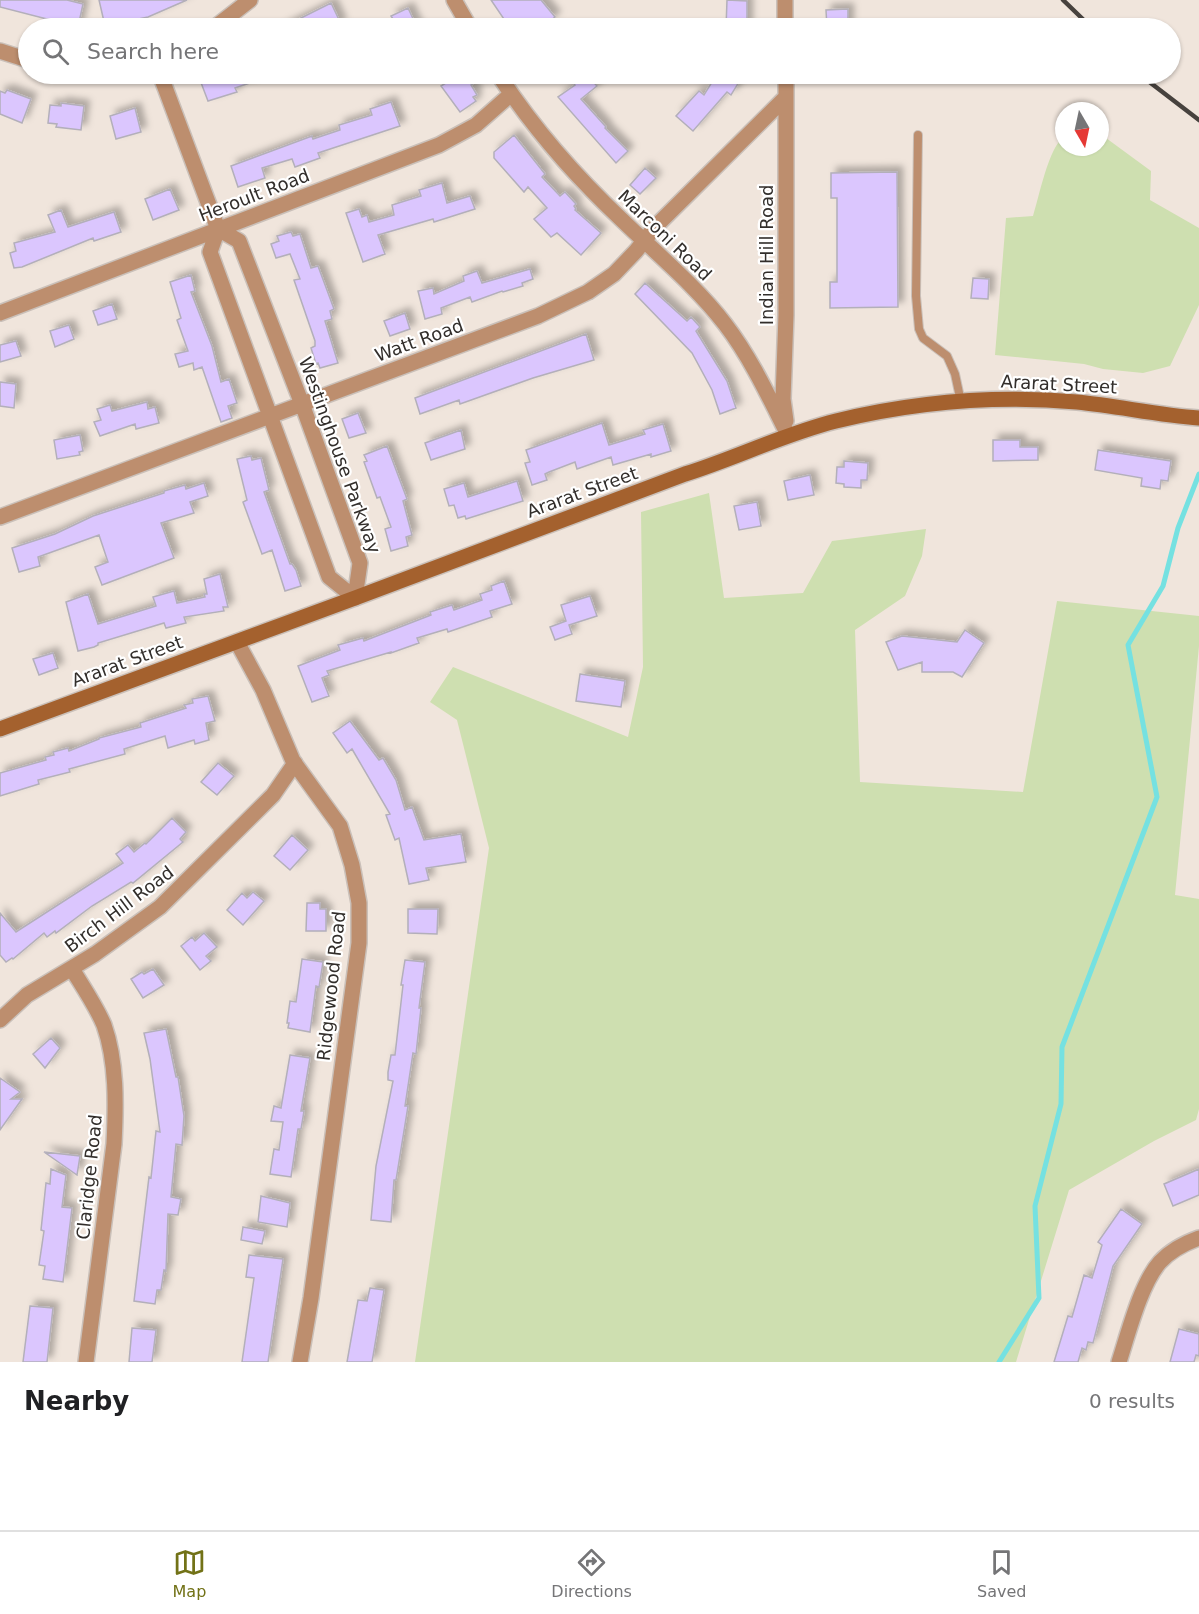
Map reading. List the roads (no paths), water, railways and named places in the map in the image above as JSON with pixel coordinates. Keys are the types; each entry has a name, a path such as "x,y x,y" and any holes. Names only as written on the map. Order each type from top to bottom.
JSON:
{"main road":[{"name":"Ararat Street","path":"0,729 685,474 723,462 788,435 875,413 918,406 996,399 1074,402 1199,418"}],"street":[{"path":"227,18 250,0"},
{"path":"454,0 464,18"},
{"path":"784,0 785,18"},
{"path":"0,51 18,57"},
{"path":"164,84 218,230 210,252 329,577 355,598"},
{"name":"Marconi Road","path":"504,84 532,123 565,162 609,208 693,287 738,341 788,435"},
{"name":"Indian Hill Road","path":"786,84 786,315 783,399 788,435"},
{"name":"Heroult Road","path":"0,313 439,145 476,125 511,94"},
{"name":"Watt Road","path":"0,517 538,316 572,301 614,274 655,227 786,97"},
{"name":"Westinghouse Parkway","path":"218,230 239,241 302,404 360,563 355,598"},
{"name":"Ridgewood Road","path":"237,642 262,690 293,760 340,826 352,865 359,903 358,943 311,1298 300,1362"},
{"name":"Birch Hill Road","path":"0,1020 27,995 72,969 160,907 273,795 295,763 293,760"},
{"name":"Claridge Road","path":"72,969 104,1025 112,1064 116,1108 114,1144 87,1362"},
{"path":"1119,1362 1149,1278 1159,1263 1172,1251 1199,1238"}],"lane":[{"path":"918,135 916,296 919,328 923,338 947,356 955,374 961,402"}],"waterway":[{"path":"999,1362 1039,1298 1035,1206 1061,1104 1062,1047 1157,797 1128,645 1163,586 1178,528 1199,474"}],"railway":[{"path":"1063,0 1082,18"},
{"path":"1152,84 1199,120"}]}
